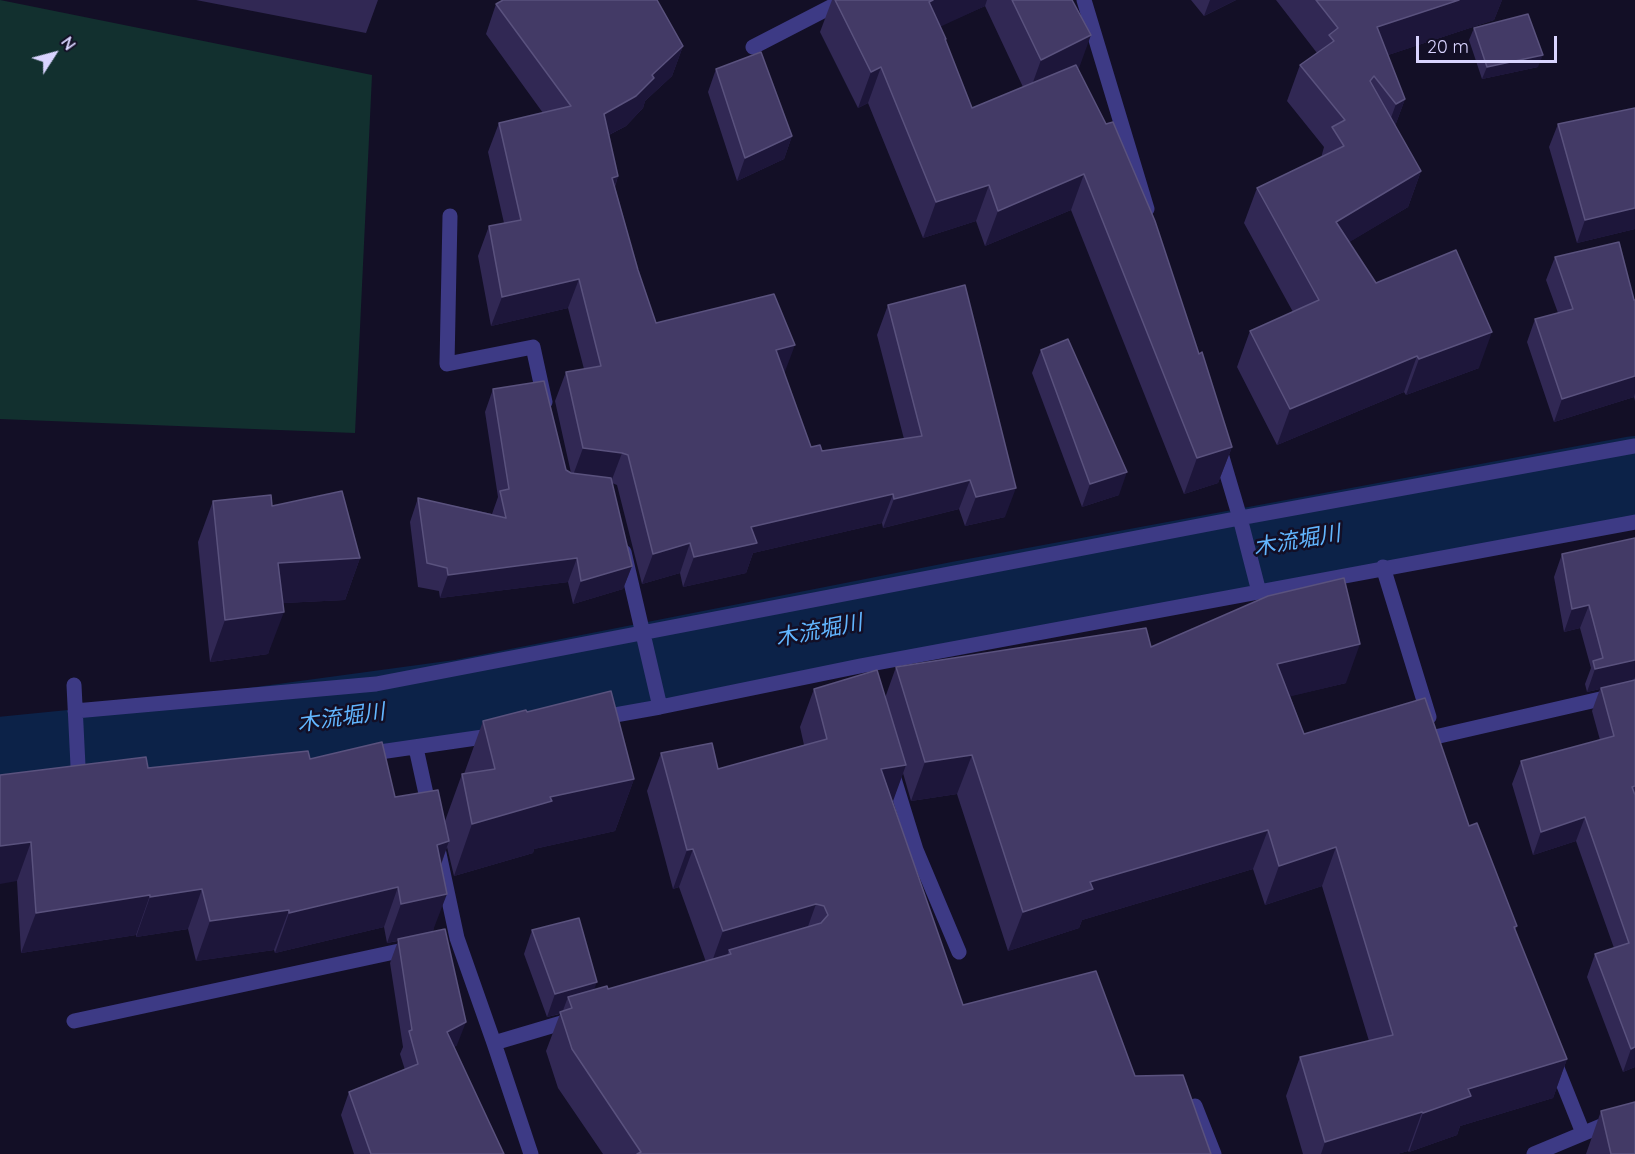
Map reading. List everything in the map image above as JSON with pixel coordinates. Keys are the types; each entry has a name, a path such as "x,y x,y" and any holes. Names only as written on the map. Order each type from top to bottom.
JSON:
{"street":[{"path":"753,47 844,0"},
{"path":"1084,0 1151,222"},
{"path":"450,216 447,364 533,347 549,417"},
{"path":"1216,438 1259,592"},
{"path":"75,718 376,684 646,640 1240,518 1635,446"},
{"path":"579,721 861,671 1383,567 1635,522"},
{"path":"620,536 660,707"},
{"path":"1383,567 1437,742 1635,691"},
{"path":"74,685 79,789"},
{"path":"346,757 509,733"},
{"path":"416,748 451,939 494,1043 531,1154"},
{"path":"886,753 916,850 959,952"},
{"path":"74,1021 422,946"},
{"path":"494,1043 586,1016"},
{"path":"1548,1046 1583,1133"},
{"path":"1195,1106 1214,1154"},
{"path":"1534,1154 1635,1112"}],"green space":[{"path":"0,0 372,75 355,433 0,419"}],"building":[{"path":"503,0 657,0 683,46 652,75 654,78 636,96 604,114 618,176 612,178 638,270 656,323 774,294 795,345 776,350 811,447 820,445 822,451 922,436 888,305 965,285 1016,488 976,497 970,480 894,499 893,494 751,527 757,543 694,557 690,543 653,554 628,455 583,448 566,372 601,366 579,279 502,297 489,226 521,220 499,123 571,106 496,4"},
{"path":"835,0 933,0 929,2 946,39 972,108 1076,65 1106,124 1113,122 1155,221 1199,354 1202,352 1232,447 1197,458 1084,174 998,211 989,185 936,202 881,67 871,72"},
{"path":"1012,0 1072,0 1091,35 1041,60"},
{"path":"1316,0 1459,0 1377,27 1405,99 1396,104 1374,76 1370,81 1421,171 1336,222 1376,283 1456,250 1492,332 1419,359 1417,356 1290,409 1250,331 1319,300 1257,188 1344,146 1332,127 1345,120 1300,65 1334,41 1329,35 1338,28"},
{"path":"1528,14 1543,55 1487,67 1474,28"},
{"path":"761,52 792,136 745,158 716,69"},
{"path":"1635,108 1635,208 1585,220 1558,124"},
{"path":"1619,242 1635,300 1635,376 1562,399 1535,319 1573,309 1555,257"},
{"path":"1068,339 1127,472 1090,484 1041,350"},
{"path":"544,381 566,470 571,473 611,478 632,566 581,581 577,558 448,575 447,568 427,563 418,498 506,518 500,491 509,489 493,389"},
{"path":"342,491 360,558 278,563 284,612 225,620 213,501 271,495 272,506"},
{"path":"1635,538 1635,660 1595,669 1593,661 1603,658 1589,605 1572,609 1562,554"},
{"path":"1344,578 1360,644 1277,664 1304,734 1425,698 1469,826 1477,823 1517,926 1514,927 1567,1059 1468,1089 1471,1096 1423,1113 1325,1142 1300,1057 1393,1035 1336,847 1279,866 1268,830 1090,882 1093,889 1023,912 972,755 925,762 896,667 1146,628 1151,647 1268,596"},
{"path":"877,670 906,765 881,769 963,1005 1096,971 1135,1076 1183,1075 1211,1154 637,1154 641,1152 572,1049 560,1012 572,1008 568,997 607,986 608,989 731,954 729,950 821,923 828,915 824,906 816,904 723,931 693,849 687,850 661,753 712,743 718,769 827,739 814,689"},
{"path":"1635,680 1635,786 1632,787 1635,795 1635,1047 1631,1049 1595,954 1629,943 1585,817 1541,832 1521,761 1614,736 1601,688"},
{"path":"611,691 634,779 550,797 552,801 472,824 462,774 495,769 483,721"},
{"path":"382,742 395,797 438,790 449,841 437,845 447,894 401,904 398,887 289,913 289,910 210,921 202,889 36,913 31,842 0,846 0,775 146,757 148,768 308,751 310,759"},
{"path":"579,918 597,982 555,994 532,930"},
{"path":"445,929 466,1022 447,1032 504,1154 371,1154 349,1092 418,1064 409,1031 412,1030 398,939"},
{"path":"1635,1102 1635,1154 1611,1154 1601,1111"}],"waterway":[{"name":"木流堀川","path":"0,759 140,745 464,701 961,603 1635,478"}]}
